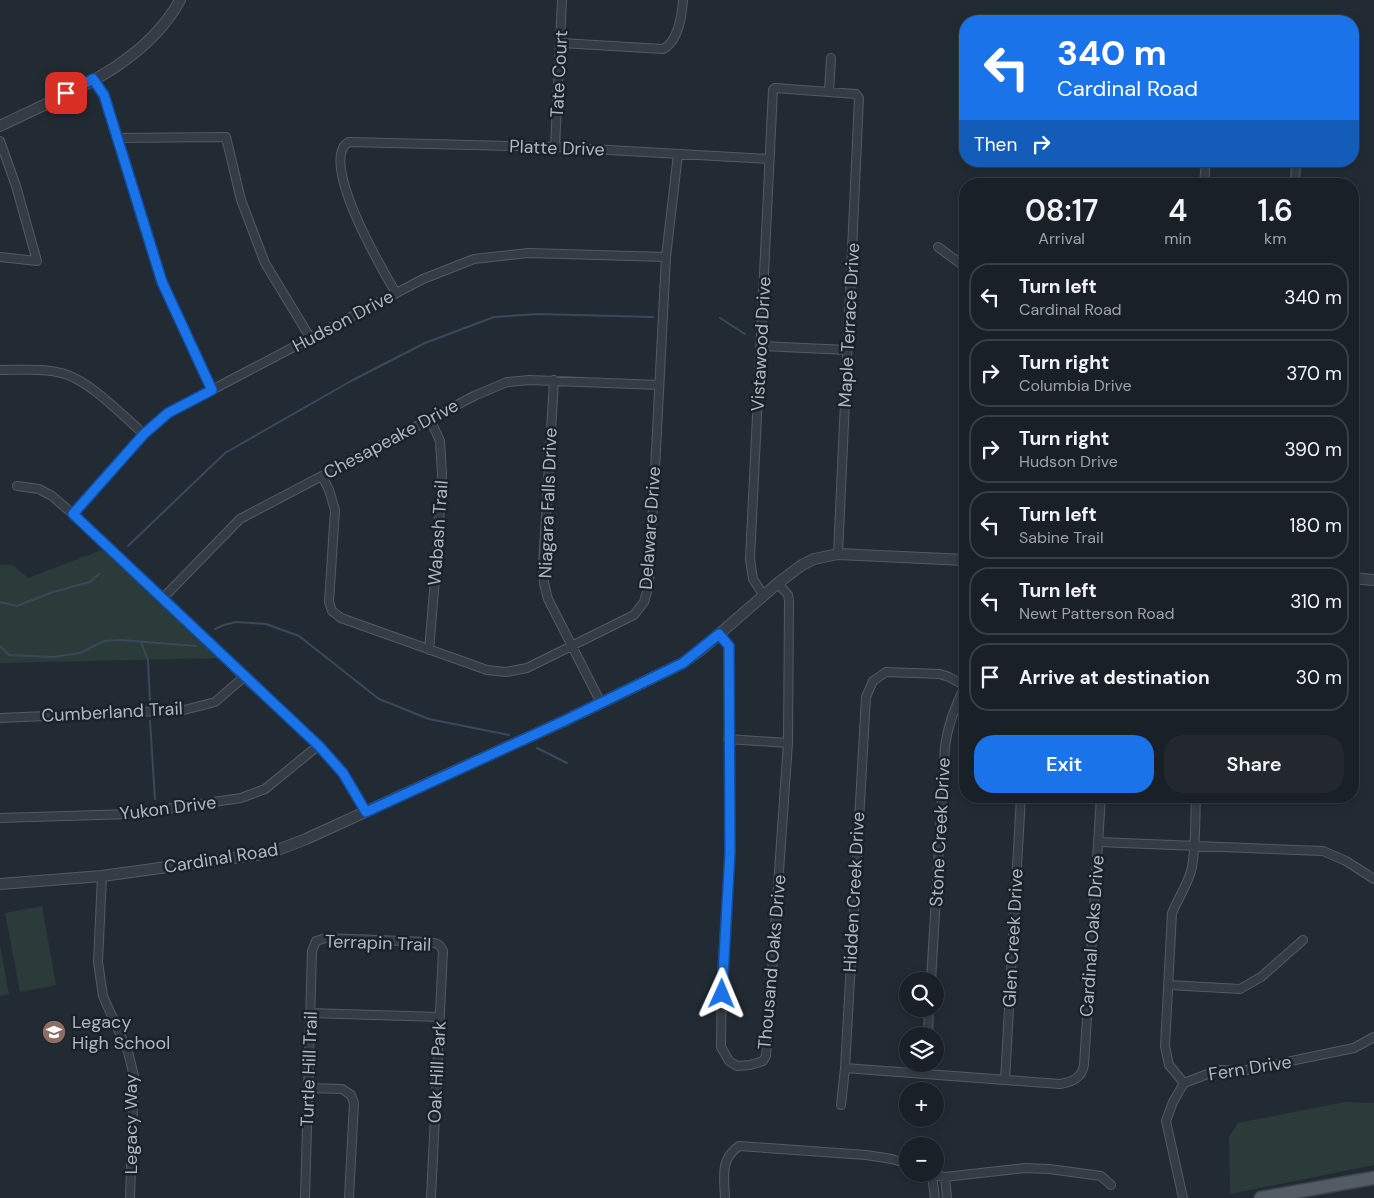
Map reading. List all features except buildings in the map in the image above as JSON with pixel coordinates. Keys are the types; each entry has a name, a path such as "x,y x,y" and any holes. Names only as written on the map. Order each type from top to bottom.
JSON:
{"main road":[{"path":"1261,1198 1374,1178"}],"street":[{"path":"0,126 93,79 124,61 143,47 173,12 180,0"},
{"name":"Tate Court","path":"555,147 562,0"},
{"path":"561,43 663,49 673,41 683,0"},
{"path":"829,92 831,58"},
{"path":"93,79 104,95 162,282 212,390"},
{"name":"Vistawood Drive","path":"764,596 753,579 750,559 774,88 829,92"},
{"name":"Maple Terrace Drive","path":"829,92 856,94 859,96 838,554"},
{"path":"117,138 226,137 241,200 266,263 310,339"},
{"path":"0,140 16,186 36,262 0,257"},
{"name":"Platte Drive","path":"396,293 359,224 347,195 341,158 345,145 349,142 555,147 769,159"},
{"name":"Delaware Drive","path":"322,476 329,490 335,510 329,602 332,611 341,618 488,670 506,672 527,668 634,615 644,602 649,585 666,257 678,154"},
{"path":"938,247 959,263"},
{"name":"Hudson Drive","path":"73,514 144,434 168,413 396,293 449,268 474,259 528,252 666,257"},
{"path":"761,346 847,350"},
{"path":"0,370 52,372 65,374 80,380 144,434"},
{"name":"Chesapeake Drive","path":"163,598 240,519 474,396 507,382 529,380 659,385"},
{"name":"Niagara Falls Drive","path":"554,380 543,566 544,583 548,599 600,703"},
{"name":"Wabash Trail","path":"429,650 442,474 440,441 430,419"},
{"path":"17,486 39,489 52,496 163,598 319,746 343,773 366,812"},
{"name":"Cardinal Road","path":"0,884 102,876 275,851 306,839 564,721 683,663 778,583 802,565 814,559 838,554 959,560"},
{"path":"1359,579 1374,580"},
{"name":"Thousand Oaks Drive","path":"719,634 729,646 730,852 722,975 721,1047 729,1062 737,1066 750,1066 763,1061 766,1056 788,743 789,601 788,595 778,583"},
{"name":"Hidden Creek Drive","path":"841,1105 845,1068 866,697 874,681 886,672 930,673 949,677 959,683"},
{"name":"Cumberland Trail","path":"0,718 184,710 215,702 244,676"},
{"name":"Stone Creek Drive","path":"932,972 945,746 948,727 959,698"},
{"path":"728,739 788,743"},
{"name":"Yukon Drive","path":"0,818 131,814 241,798 265,789 319,746"},
{"name":"Glen Creek Drive","path":"1005,1080 1021,803"},
{"name":"Cardinal Oaks Drive","path":"1005,1080 1060,1084 1068,1082 1081,1074 1084,1065 1101,803"},
{"path":"1184,1083 1169,1065 1165,1046 1172,913 1192,867 1196,803"},
{"path":"1098,842 1324,852 1346,860 1374,879"},
{"name":"Legacy Way","path":"102,876 98,962 103,996 128,1052 134,1076 130,1198"},
{"name":"Terrapin Trail","path":"316,941 326,938 435,942 441,946"},
{"path":"1169,985 1240,990 1261,977 1303,940"},
{"name":"Turtle Hill Trail","path":"305,1198 312,951 316,941"},
{"name":"Oak Hill Park","path":"431,1198 443,951 441,946"},
{"path":"310,1013 440,1018"},
{"name":"Fern Drive","path":"1183,1198 1166,1122 1173,1102 1184,1083 1218,1070 1242,1071 1354,1048 1374,1037"},
{"path":"845,1068 1005,1080"},
{"path":"308,1088 342,1089 351,1095 354,1103 349,1198"},
{"path":"725,1198 726,1160 731,1151 739,1146 866,1155 899,1161"},
{"path":"947,1198 945,1178 1025,1168 1101,1176 1111,1185"},
{"path":"932,1182 935,1198"}],"shaded area":[{"path":"104,549 219,658 0,663 0,565 13,565 28,578"},
{"path":"42,906 56,985 20,992 5,913"},
{"path":"0,945 9,994 0,996"},
{"path":"1345,1102 1374,1103 1374,1165 1230,1194 1229,1137 1238,1123"}],"waterway":[{"path":"128,546 225,453 351,381 425,343 494,317 538,314 653,317"},
{"path":"720,318 745,334"},
{"path":"0,602 17,606 53,592 90,582 99,574"},
{"path":"215,629 236,622 266,624 299,636 379,699 429,719 509,735"},
{"path":"0,646 9,655 54,657 80,653 104,641 121,640 196,646"},
{"path":"141,642 148,660 150,703"},
{"path":"150,721 155,799"},
{"path":"537,748 567,763"}],"place":[{"name":"Legacy High School","path":"54,1032"}],"route":[{"path":"66,93 93,79 104,95 162,282 212,390 168,413 144,434 73,514 319,746 343,773 366,812 564,721 683,663 719,634 729,646 730,852 722,994"}]}
